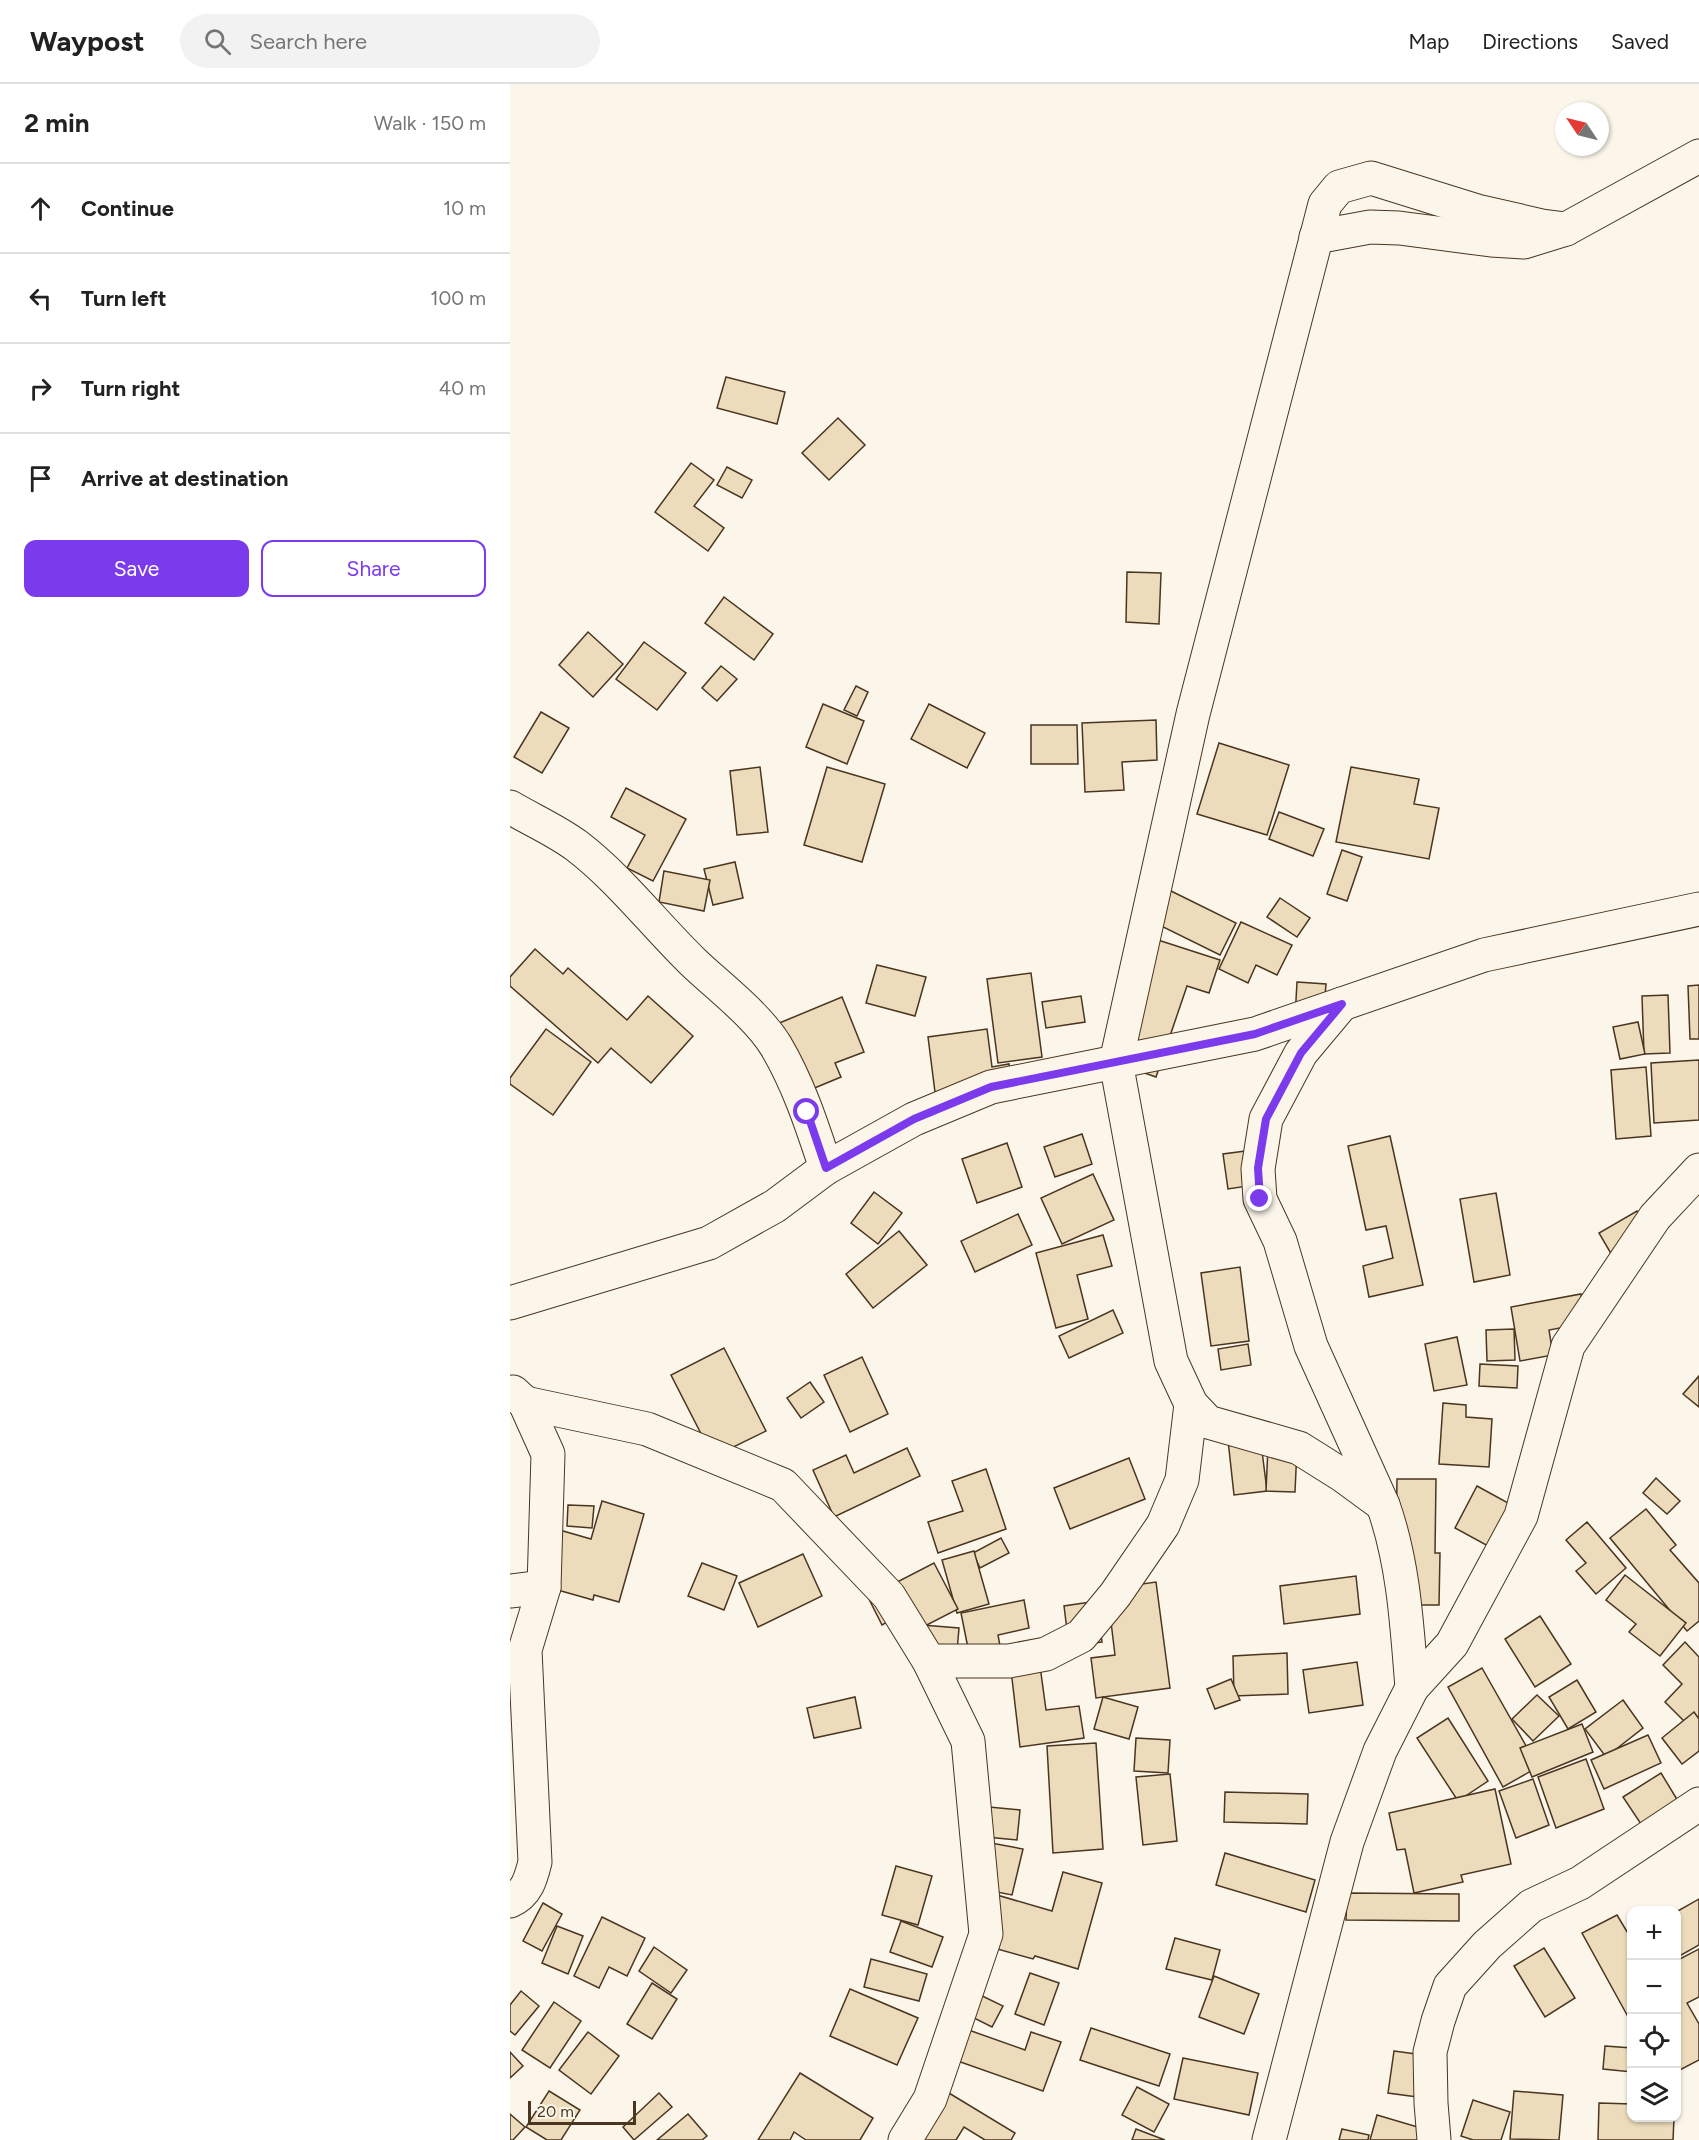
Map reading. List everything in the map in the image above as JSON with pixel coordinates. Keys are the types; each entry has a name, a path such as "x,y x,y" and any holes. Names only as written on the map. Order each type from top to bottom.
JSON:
{"street":[{"path":"1316,237 1371,227 1524,242 1566,229 1699,156"},
{"path":"1383,1505 1342,1475 1299,1448 1208,1422 1191,1404 1171,1361 1116,1062 1193,714 1325,204 1339,187 1371,178 1477,211 1542,226 1566,229"},
{"path":"510,807 576,845 627,892 692,961 744,1009 774,1044 794,1079 826,1168"},
{"path":"510,1303 709,1242 775,1206 826,1168 914,1119 991,1087 1255,1034 1484,955 1699,909"},
{"path":"1342,1004 1301,1053 1266,1119 1258,1168 1260,1199 1280,1241 1311,1346 1393,1532 1404,1596 1412,1688"},
{"path":"1269,2140 1347,1842 1380,1751 1412,1688 1452,1644 1521,1516 1568,1346 1655,1217 1699,1170"},
{"path":"510,1901 515,1899 529,1884 535,1862 525,1650 544,1587 548,1454 518,1397"},
{"path":"518,1397 647,1429 783,1485 889,1596 928,1661 968,1741 986,1934 930,2099 905,2140"},
{"path":"928,1661 1009,1661 1046,1654 1081,1636 1115,1595 1163,1525 1182,1480 1191,1404"},
{"path":"510,1591 544,1587"},
{"path":"1434,2140 1430,2052 1450,1986 1487,1946 1531,1905 1580,1883 1699,1804"}],"building":[{"path":"726,377 785,392 777,424 717,408"},
{"path":"838,418 865,445 829,480 802,453"},
{"path":"691,463 714,480 694,506 724,528 708,551 655,512"},
{"path":"727,467 752,480 742,498 717,485"},
{"path":"1127,572 1161,573 1159,624 1126,622"},
{"path":"724,597 773,634 754,660 705,623"},
{"path":"588,632 623,664 593,697 559,665"},
{"path":"644,642 686,673 657,710 616,679"},
{"path":"721,666 737,679 717,701 702,688"},
{"path":"856,686 868,692 857,716 844,710"},
{"path":"823,704 864,721 847,764 806,747"},
{"path":"929,704 985,733 967,768 911,739"},
{"path":"541,712 569,728 542,773 514,757"},
{"path":"1156,720 1157,760 1122,762 1124,790 1085,792 1082,723"},
{"path":"1031,725 1077,725 1078,764 1031,764"},
{"path":"1219,743 1289,765 1267,835 1197,814"},
{"path":"760,767 768,832 737,835 730,771"},
{"path":"827,767 885,784 862,862 804,845"},
{"path":"1351,767 1419,779 1414,804 1439,808 1429,859 1336,842"},
{"path":"626,788 686,819 653,881 627,868 645,835 611,817"},
{"path":"1279,812 1324,829 1313,856 1269,839"},
{"path":"1342,850 1362,857 1347,901 1327,894"},
{"path":"735,862 743,898 713,905 704,869"},
{"path":"664,871 710,880 704,911 659,902"},
{"path":"1169,890 1236,923 1220,955 1153,922"},
{"path":"1280,898 1310,918 1297,937 1267,917"},
{"path":"1241,922 1292,945 1277,975 1256,965 1248,983 1219,969"},
{"path":"1158,940 1220,960 1209,993 1187,986 1156,1077 1116,1063"},
{"path":"535,949 563,974 568,968 627,1020 648,996 693,1036 651,1083 611,1048 598,1063 510,986 510,977"},
{"path":"877,965 926,977 915,1016 866,1003"},
{"path":"1031,973 1042,1057 998,1063 987,979"},
{"path":"1297,982 1326,984 1323,1020 1295,1018"},
{"path":"1699,985 1699,1039 1690,1039 1688,986"},
{"path":"1668,995 1670,1053 1644,1054 1642,996"},
{"path":"1081,996 1085,1022 1046,1028 1042,1002"},
{"path":"842,997 864,1052 835,1063 841,1077 805,1092 777,1024"},
{"path":"1638,1022 1645,1054 1620,1059 1613,1027"},
{"path":"546,1029 591,1062 553,1115 510,1084 510,1078"},
{"path":"987,1029 992,1067 1009,1064 1012,1090 936,1100 928,1037"},
{"path":"1699,1060 1699,1120 1654,1123 1651,1063"},
{"path":"1646,1067 1651,1136 1616,1139 1611,1070"},
{"path":"1082,1134 1092,1164 1055,1177 1044,1147"},
{"path":"1390,1136 1423,1285 1369,1297 1363,1266 1393,1258 1386,1226 1366,1230 1348,1146"},
{"path":"1007,1143 1022,1187 977,1203 962,1159"},
{"path":"1268,1148 1273,1182 1228,1189 1223,1154"},
{"path":"1093,1174 1114,1220 1062,1244 1041,1198"},
{"path":"874,1192 902,1213 878,1244 851,1223"},
{"path":"1496,1193 1510,1275 1474,1282 1460,1199"},
{"path":"1637,1211 1651,1235 1613,1257 1599,1233"},
{"path":"1018,1214 1032,1245 975,1272 961,1241"},
{"path":"899,1231 927,1265 873,1308 846,1274"},
{"path":"1103,1235 1112,1266 1077,1275 1088,1319 1056,1328 1036,1253"},
{"path":"1240,1267 1249,1341 1211,1346 1201,1273"},
{"path":"1581,1294 1586,1323 1549,1330 1553,1355 1520,1361 1511,1307"},
{"path":"1113,1310 1123,1333 1069,1358 1059,1336"},
{"path":"1514,1329 1515,1360 1487,1361 1486,1330"},
{"path":"1457,1337 1467,1385 1434,1391 1425,1344"},
{"path":"1248,1344 1251,1365 1221,1370 1218,1349"},
{"path":"724,1348 766,1431 713,1457 671,1375"},
{"path":"862,1357 888,1414 850,1432 824,1375"},
{"path":"1480,1364 1518,1366 1517,1388 1479,1386"},
{"path":"1699,1376 1699,1407 1683,1394"},
{"path":"810,1382 824,1402 801,1418 787,1398"},
{"path":"1443,1403 1466,1405 1466,1417 1492,1419 1489,1467 1439,1464"},
{"path":"1259,1427 1267,1491 1234,1495 1227,1431"},
{"path":"1268,1447 1297,1448 1295,1492 1266,1491"},
{"path":"907,1448 920,1476 834,1517 813,1470 846,1455 854,1473"},
{"path":"1129,1458 1145,1499 1070,1529 1054,1488"},
{"path":"986,1469 1006,1529 938,1553 928,1522 963,1511 952,1481"},
{"path":"1656,1478 1680,1501 1667,1514 1643,1493"},
{"path":"1397,1479 1436,1479 1435,1553 1440,1553 1439,1605 1395,1605"},
{"path":"1477,1486 1510,1504 1488,1546 1455,1528"},
{"path":"602,1501 644,1514 619,1602 594,1595 593,1600 540,1585 556,1529 591,1539"},
{"path":"568,1505 594,1506 592,1528 567,1526"},
{"path":"1646,1509 1676,1545 1670,1550 1699,1583 1699,1621 1687,1631 1610,1538"},
{"path":"1587,1522 1626,1568 1596,1594 1576,1571 1586,1563 1566,1540"},
{"path":"1001,1538 1009,1553 980,1568 973,1553"},
{"path":"974,1551 989,1604 957,1613 942,1560"},
{"path":"803,1554 822,1596 758,1627 739,1583"},
{"path":"702,1563 737,1576 724,1610 688,1596"},
{"path":"934,1563 958,1609 921,1628 911,1609 882,1625 868,1597"},
{"path":"1625,1575 1686,1623 1660,1656 1629,1632 1636,1624 1606,1600"},
{"path":"1356,1576 1360,1614 1284,1624 1280,1586"},
{"path":"1156,1582 1170,1688 1096,1698 1091,1658 1115,1655 1107,1589"},
{"path":"1024,1600 1029,1628 998,1635 1002,1657 971,1663 961,1613"},
{"path":"1097,1601 1102,1642 1069,1646 1064,1606"},
{"path":"1540,1616 1571,1664 1535,1687 1505,1639"},
{"path":"922,1625 959,1628 955,1675"},
{"path":"1685,1642 1699,1657 1699,1716 1689,1726 1665,1702 1682,1684 1663,1665"},
{"path":"1287,1653 1288,1694 1234,1696 1233,1656"},
{"path":"1357,1662 1363,1705 1309,1713 1303,1670"},
{"path":"1040,1666 1046,1710 1079,1706 1084,1738 1020,1747 1011,1670"},
{"path":"1482,1668 1538,1767 1503,1787 1448,1687"},
{"path":"1231,1679 1240,1700 1215,1709 1207,1689"},
{"path":"1577,1680 1596,1712 1568,1729 1549,1697"},
{"path":"1537,1695 1559,1716 1533,1741 1512,1719"},
{"path":"855,1697 861,1728 814,1738 807,1708"},
{"path":"1103,1697 1138,1707 1129,1739 1094,1729"},
{"path":"1623,1700 1643,1728 1606,1757 1585,1729"},
{"path":"1694,1712 1699,1719 1699,1751 1682,1764 1662,1738"},
{"path":"1448,1718 1488,1781 1458,1801 1417,1738"},
{"path":"1582,1724 1593,1752 1532,1777 1520,1748"},
{"path":"1648,1735 1661,1763 1604,1789 1591,1760"},
{"path":"1136,1738 1170,1740 1168,1773 1134,1771"},
{"path":"1096,1743 1103,1849 1053,1853 1047,1746"},
{"path":"1586,1759 1604,1809 1556,1828 1538,1777"},
{"path":"1661,1773 1678,1801 1641,1824 1623,1797"},
{"path":"1170,1774 1177,1841 1143,1845 1136,1777"},
{"path":"1533,1779 1549,1825 1516,1838 1499,1791"},
{"path":"1495,1789 1511,1864 1461,1875 1463,1882 1414,1893 1405,1849 1397,1850 1389,1813"},
{"path":"1225,1792 1308,1794 1307,1824 1224,1822"},
{"path":"989,1807 1020,1810 1017,1840 986,1837"},
{"path":"991,1843 1023,1849 1012,1895 981,1889"},
{"path":"1225,1853 1315,1880 1306,1912 1216,1885"},
{"path":"896,1866 932,1876 918,1925 882,1915"},
{"path":"1063,1872 1102,1883 1078,1969 1035,1956 1033,1959 976,1943 990,1893 1052,1911"},
{"path":"1347,1893 1459,1894 1459,1921 1346,1920"},
{"path":"1699,1899 1699,1945 1681,1955 1681,1909"},
{"path":"543,1903 562,1914 542,1951 523,1941"},
{"path":"1617,1915 1627,1932 1627,2015 1582,1933"},
{"path":"602,1917 645,1938 627,1976 609,1967 599,1988 574,1976"},
{"path":"901,1921 943,1937 932,1967 890,1952"},
{"path":"557,1926 583,1936 568,1974 542,1963"},
{"path":"1175,1938 1220,1950 1212,1980 1166,1969"},
{"path":"654,1947 687,1970 671,1993 639,1971"},
{"path":"1544,1948 1575,1998 1545,2017 1514,1966"},
{"path":"1699,1949 1699,1997 1687,2003 1699,2024 1699,2060 1681,2069 1681,1960"},
{"path":"871,1959 927,1974 919,2001 864,1987"},
{"path":"1030,1973 1059,1983 1044,2025 1015,2014"},
{"path":"1214,1976 1259,1994 1244,2034 1199,2017"},
{"path":"652,1983 677,1999 652,2039 627,2024"},
{"path":"850,1989 918,2018 897,2065 830,2036"},
{"path":"970,1990 1003,2006 992,2027 960,2011"},
{"path":"521,1991 539,2006 515,2035 510,2031 510,2005"},
{"path":"554,2002 581,2021 550,2068 522,2050"},
{"path":"963,2028 1025,2050 1031,2032 1061,2042 1043,2091 952,2059"},
{"path":"1091,2028 1170,2054 1159,2086 1080,2060"},
{"path":"588,2032 619,2056 591,2094 559,2070"},
{"path":"1605,2046 1627,2048 1627,2071 1603,2069"},
{"path":"1394,2051 1438,2057 1432,2099 1388,2093"},
{"path":"510,2052 523,2066 510,2078"},
{"path":"1183,2058 1258,2073 1249,2115 1174,2099"},
{"path":"800,2073 873,2118 860,2140 806,2140 794,2132 790,2140 758,2140"},
{"path":"939,2087 1015,2133 1011,2140 985,2140 964,2127 956,2140 907,2140"},
{"path":"1137,2087 1169,2104 1154,2132 1122,2115"},
{"path":"549,2091 580,2110 561,2140 547,2140 526,2127"},
{"path":"1514,2091 1563,2095 1559,2140 1510,2139"},
{"path":"659,2093 672,2107 634,2140 623,2127"},
{"path":"1473,2100 1510,2112 1501,2140 1473,2140 1461,2136"},
{"path":"1599,2103 1627,2104 1627,2122 1674,2122 1673,2140 1598,2140"},
{"path":"510,2114 525,2127 513,2140 510,2140"},
{"path":"688,2114 707,2136 702,2140 657,2140"},
{"path":"1377,2115 1421,2128 1418,2140 1370,2140"},
{"path":"1136,2129 1165,2140 1132,2140"},
{"path":"1342,2129 1369,2135 1368,2140 1339,2140"}],"route":[{"path":"807,1112 826,1168 914,1119 991,1087 1255,1034 1342,1004 1301,1053 1266,1119 1258,1168 1260,1199"}]}
